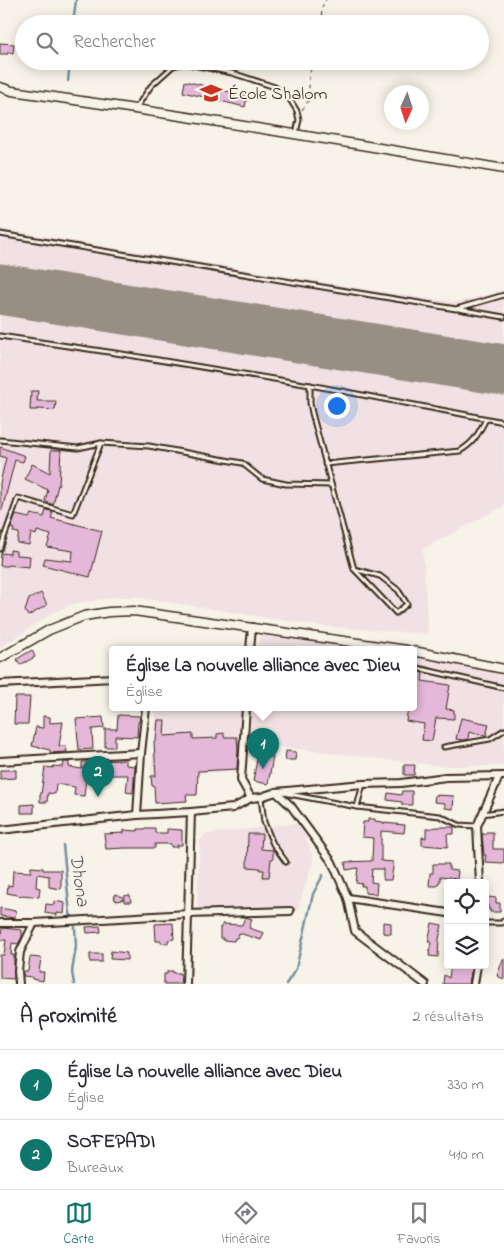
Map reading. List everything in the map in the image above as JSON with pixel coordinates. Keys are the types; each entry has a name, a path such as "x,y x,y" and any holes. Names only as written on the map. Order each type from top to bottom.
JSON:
{"street":[{"path":"0,87 12,91 136,108 504,169"},
{"path":"0,658 49,630 84,616 134,611 252,627 353,646"},
{"path":"250,646 252,627"},
{"path":"417,652 504,670"},
{"path":"0,684 109,678"},
{"path":"137,815 146,711"},
{"path":"246,711 241,780 251,798"},
{"path":"0,761 141,753"},
{"path":"0,830 137,815 233,808 251,798 276,792 363,784 401,783 446,777 502,776 477,826 480,879"},
{"path":"276,792 291,806 332,862 348,898 355,931 425,984"},
{"path":"186,984 191,812"},
{"path":"348,898 444,912"},
{"path":"0,923 34,923 290,910"},
{"path":"20,984 18,971 20,952 34,923"},
{"path":"474,984 476,969"}],"lane":[{"path":"136,108 151,86 169,70"},
{"path":"218,70 275,87 289,98 298,111 299,120 296,134"},
{"path":"0,234 504,317"},
{"path":"456,309 504,295"},
{"path":"0,336 122,354 310,386 504,422"},
{"path":"310,386 311,408 354,569 396,613 407,604 398,590 380,576 354,569"},
{"path":"325,464 460,451 470,445 486,418"},
{"path":"0,440 78,448 101,443 149,446 242,463 262,479 286,484 331,485"},
{"path":"0,549 18,498 73,514 101,443"},
{"path":"417,668 504,688"},
{"path":"444,747 490,740 504,730"},
{"path":"357,807 363,784"},
{"path":"276,792 357,807 440,816 458,825 477,826"},
{"path":"261,797 264,822 273,844 286,862"},
{"path":"482,814 504,811"},
{"path":"489,923 502,923 504,920"}],"path":[{"path":"322,15 322,7 326,0"},
{"path":"299,120 302,108 309,100 311,70"}],"shaded area":[{"path":"0,229 455,302 504,290 504,506 423,549 428,634 319,626 136,597 116,597 73,604 52,613 0,648"},
{"path":"260,634 352,646 258,646"},
{"path":"417,658 504,672 504,766 439,766 249,743 252,711 417,711"},
{"path":"157,711 249,711 242,771 151,776"},
{"path":"297,823 301,826 313,856 298,910 202,916 197,912 200,840 205,834"}],"building":[{"path":"0,43 14,44 13,53 0,54"},
{"path":"185,81 247,96 245,107 183,92"},
{"path":"31,391 38,391 37,401 56,401 55,410 30,410"},
{"path":"0,447 25,456 23,462 15,460 2,510 0,510 0,483 6,458 0,456"},
{"path":"51,450 61,450 59,485 53,505 45,501 48,490 25,479 32,464 50,473"},
{"path":"46,510 52,511 51,518 102,531 90,577 43,565 45,558 72,561 73,551 47,547 51,535 37,531 36,535 31,533 29,545 17,543 19,533 13,532 14,529 11,528 16,515 29,518 31,514 44,517"},
{"path":"10,550 16,551 16,555 30,556 29,567 0,566 1,553 10,554"},
{"path":"41,593 47,605 28,616 25,611 29,599"},
{"path":"32,650 35,657 20,665 17,659"},
{"path":"417,672 423,673 422,681 450,685 446,709 454,710 454,719 436,718 432,741 422,740 424,724 406,721 408,711 417,711"},
{"path":"15,697 30,697 28,724 14,724"},
{"path":"118,715 140,716 137,737 115,736 115,747 105,747 105,729 117,729"},
{"path":"43,716 50,717 50,723 63,722 59,746 66,746 67,752 50,753 50,750 32,746 36,727 43,728"},
{"path":"103,717 104,728 92,729 93,749 79,750 76,719"},
{"path":"461,718 489,724 486,736 469,732 468,739 456,739"},
{"path":"158,720 165,720 164,736 193,734 193,739 217,738 217,734 224,733 224,737 237,737 237,769 198,771 197,795 186,795 187,801 155,803 154,786 152,786 151,776 156,776 154,741 156,741"},
{"path":"286,751 296,752 295,760 285,760"},
{"path":"258,754 273,757 268,784 253,781"},
{"path":"126,760 126,765 135,766 133,793 126,792 128,775 103,775 103,778 86,778 84,796 74,795 75,787 56,784 55,794 48,793 47,802 40,802 45,767 63,767 64,762 69,762 69,767 82,769 82,762"},
{"path":"404,765 415,765 414,775 404,775"},
{"path":"0,770 16,770 16,778 0,779"},
{"path":"402,791 412,791 412,805 402,805 402,802 387,800 388,793 401,795"},
{"path":"435,795 454,796 453,809 445,808 445,803 434,802"},
{"path":"34,804 34,813 21,813 21,805"},
{"path":"368,819 375,819 375,821 383,823 405,825 404,833 381,831 381,861 393,862 393,868 391,880 383,880 383,869 372,869 371,882 377,883 376,894 365,893 365,886 356,883 358,868 346,870 345,862 372,861 373,838 362,837 363,822 368,822"},
{"path":"454,827 454,834 447,834 448,847 422,845 422,837 426,838 426,829"},
{"path":"155,828 155,833 167,833 167,829 182,830 182,845 171,847 171,844 155,844 155,848 106,849 104,834 124,833 124,830 138,831 138,829"},
{"path":"486,832 493,832 493,849 504,849 504,863 485,862 486,855 484,855 482,834 486,834"},
{"path":"248,834 262,834 261,849 273,850 269,877 263,877 264,870 260,870 260,868 247,867"},
{"path":"433,864 449,864 449,870 458,871 457,879 440,877 440,882 437,886 429,886 430,873 433,873"},
{"path":"31,867 43,868 43,870 61,870 61,889 49,887 49,876 37,874 36,887 40,888 39,897 7,893 8,885 12,886 13,871 31,872"},
{"path":"116,894 124,898 124,896 130,895 131,902 124,902 124,899 115,900"},
{"path":"489,897 496,898 496,903 500,903 500,912 490,912"},
{"path":"54,901 65,903 64,914 45,913 46,904 54,905"},
{"path":"0,908 16,911 15,918 0,916"},
{"path":"245,917 252,919 249,928 264,933 261,940 239,933 234,941 222,940 223,938 220,938 220,927 222,928 222,924 242,925"},
{"path":"383,922 391,923 391,934 383,933"},
{"path":"173,923 174,939 168,940 168,943 156,941 155,924"},
{"path":"432,923 442,925 438,957 429,956 431,942 428,942"},
{"path":"100,926 101,932 87,933 86,927"},
{"path":"2,928 22,930 22,937 18,944 12,943 11,955 14,955 14,979 0,978 0,955 4,955 6,940 0,940"},
{"path":"111,951 127,953 127,960 110,959"},
{"path":"90,954 102,954 102,962 90,962"},
{"path":"30,957 41,958 39,972 44,972 43,981 23,976 23,971 28,971"},
{"path":"504,959 504,979 497,976"},
{"path":"450,969 471,969 469,984 443,984 444,975 449,978"},
{"path":"167,971 180,973 180,984 164,984 164,974 167,974"}],"waterway":[{"path":"74,15 76,0"},
{"path":"68,81 69,70"},
{"name":"Dhona","path":"63,845 70,914 74,918"},
{"path":"286,984 296,969 313,894 323,875"},
{"name":"Dhona","path":"74,984 72,972 76,946 75,927"}],"runway":[{"path":"0,289 504,370"}],"place":[{"name":"École Shalom","path":"211,93"},
{"name":"Église La nouvelle alliance avec Dieu","path":"263,769"},
{"name":"SOFEPADI","path":"98,797"}]}
